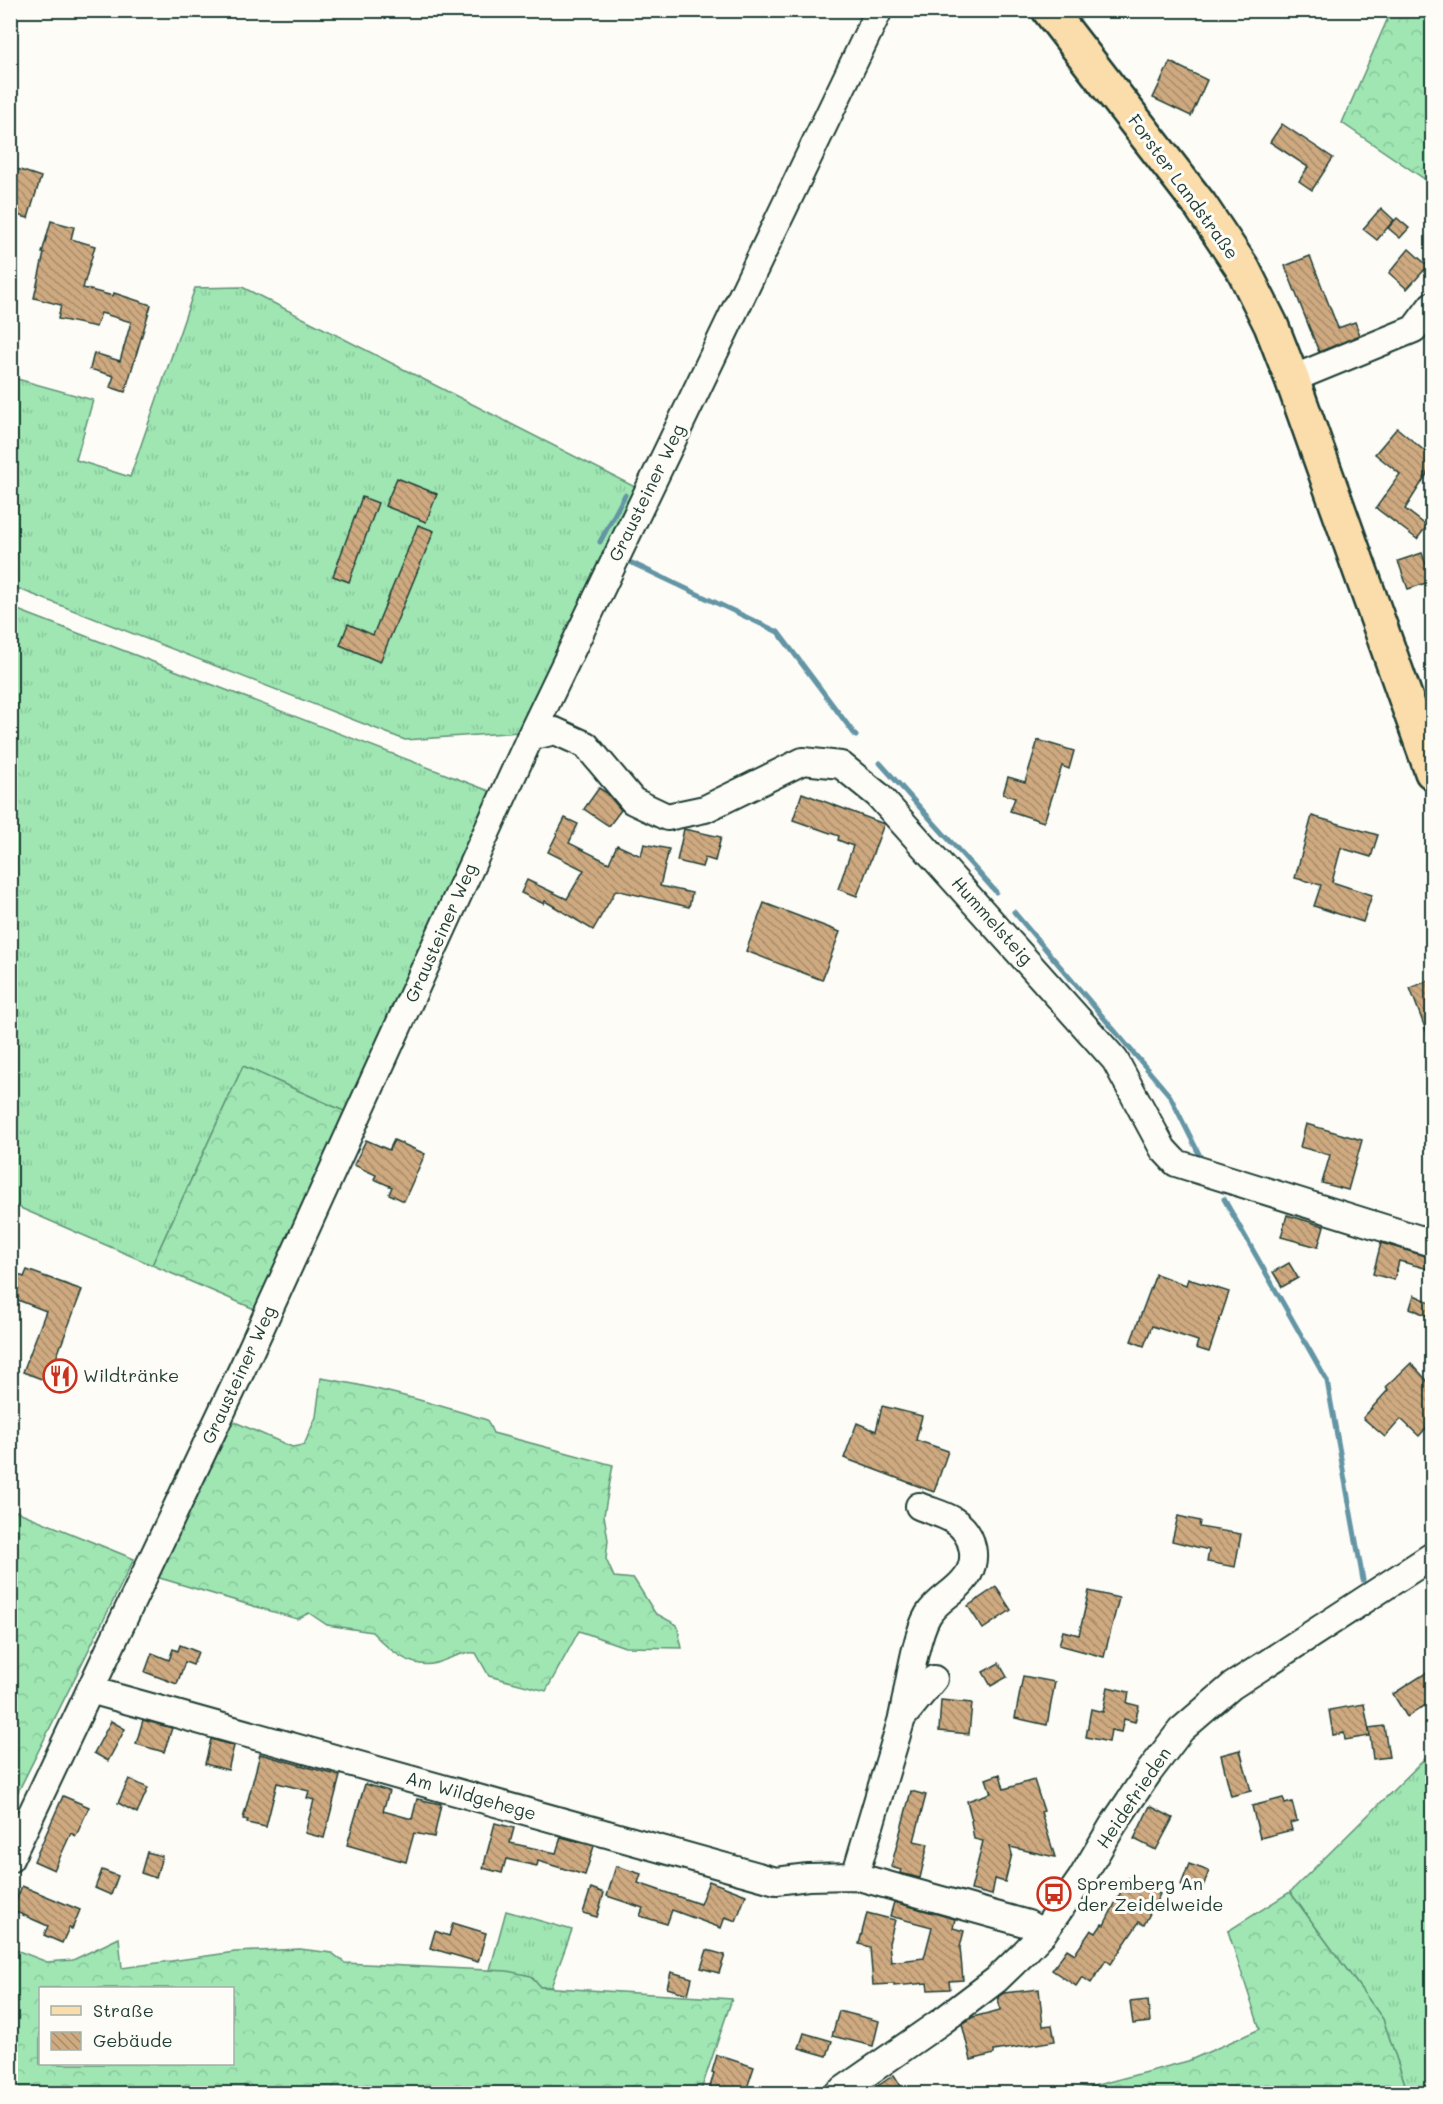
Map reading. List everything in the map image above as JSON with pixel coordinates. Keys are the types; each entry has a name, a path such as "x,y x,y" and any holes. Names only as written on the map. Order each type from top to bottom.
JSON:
{"main road":[{"name":"Forster Landstraße","path":"1049,10 1200,205 1244,269 1271,325 1292,379 1429,750"}],"street":[{"name":"Grausteiner Weg","path":"10,1859 243,1367 530,737 879,10"},
{"path":"1292,379 1414,329 1432,305"},
{"name":"Hummelsteig","path":"530,737 555,731 586,745 633,801 667,817 705,809 803,761 841,765 878,795 1115,1060 1163,1149 1176,1163 1432,1243"},
{"path":"855,1876 902,1718 920,1638 928,1615 947,1594 964,1581 974,1557 972,1543 966,1532 955,1521 920,1506"},
{"name":"Heidefrieden","path":"837,2094 942,2021 996,1980 1043,1933 1081,1879 1113,1825 1149,1772 1181,1730 1232,1686 1432,1556"},
{"path":"902,1718 934,1679"},
{"name":"Am Wildgehege","path":"90,1690 776,1881 808,1877 855,1876 1028,1924 1043,1933"}],"green space":[{"path":"1391,11 1432,11 1432,184 1342,123"},
{"path":"242,287 637,488 520,732 405,740 11,586 10,377 93,400 76,460 130,477 195,288"},
{"path":"10,607 492,792 346,1112 243,1066 152,1265 11,1204"},
{"path":"243,1066 346,1112 259,1311 152,1265"},
{"path":"321,1378 384,1391 487,1420 493,1433 613,1465 604,1515 608,1540 606,1559 614,1577 634,1579 655,1613 677,1625 682,1648 625,1647 579,1631 546,1691 489,1676 476,1653 461,1654 427,1665 418,1664 401,1657 372,1632 327,1625 309,1613 297,1619 153,1576 228,1419 292,1447 304,1445 316,1417"},
{"path":"11,1509 134,1559 11,1806"},
{"path":"1432,1752 1432,2093 1408,2093 1383,2019 1290,1892"},
{"path":"1290,1892 1383,2019 1408,2093 1067,2093 1188,2061 1260,2029 1228,1931"},
{"path":"506,1911 572,1930 551,1987 539,1987 490,1970"},
{"path":"119,1938 122,1968 235,1952 300,1949 332,1953 345,1963 507,1971 531,1976 540,1987 732,1999 700,2093 11,2093 11,1948 47,1962 73,1960"}],"building":[{"path":"1170,62 1207,80 1191,116 1153,98"},
{"path":"1282,124 1333,158 1312,190 1299,181 1308,167 1270,142"},
{"path":"17,169 41,177 28,218 10,213 10,188"},
{"path":"1381,208 1394,220 1377,240 1363,229"},
{"path":"1397,218 1409,228 1400,238 1388,228"},
{"path":"51,221 74,227 71,239 95,246 83,288 113,296 114,293 151,305 125,392 110,387 114,376 90,369 94,353 120,361 131,322 101,313 96,327 58,319 61,305 34,298 44,253 42,253"},
{"path":"1409,249 1428,266 1407,289 1389,273"},
{"path":"1310,256 1338,328 1355,322 1360,335 1319,352 1285,266"},
{"path":"1397,428 1432,457 1432,466 1405,509 1427,526 1417,539 1376,508 1400,474 1375,454"},
{"path":"397,478 437,494 426,522 385,506"},
{"path":"362,497 378,503 349,582 333,576"},
{"path":"418,525 434,531 380,662 340,645 348,624 373,635"},
{"path":"1422,553 1432,581 1408,589 1398,561"},
{"path":"1038,740 1074,751 1069,769 1062,766 1044,822 1010,811 1015,798 1003,794 1008,777 1025,782"},
{"path":"599,788 607,793 621,810 609,826 584,809"},
{"path":"802,793 884,824 857,896 838,889 853,846 838,840 839,836 793,820"},
{"path":"1312,816 1378,835 1371,857 1341,848 1332,882 1372,895 1363,922 1314,906 1321,885 1295,878"},
{"path":"565,818 578,824 569,843 609,863 617,845 641,856 644,844 669,849 660,886 692,893 689,907 616,890 593,930 545,901 544,904 521,893 527,880 567,899 584,870 548,852"},
{"path":"684,829 721,837 715,861 705,858 702,867 677,861"},
{"path":"764,903 840,932 822,980 746,951"},
{"path":"1432,979 1432,1043 1431,1044 1410,988"},
{"path":"1306,1124 1362,1140 1348,1190 1322,1183 1330,1155 1300,1147"},
{"path":"366,1140 389,1150 394,1140 425,1154 404,1201 389,1194 392,1187 374,1179 376,1175 354,1165"},
{"path":"1287,1215 1324,1226 1318,1247 1281,1237"},
{"path":"1381,1243 1432,1258 1432,1270 1399,1261 1394,1280 1373,1274"},
{"path":"1289,1263 1298,1278 1282,1287 1273,1272"},
{"path":"27,1270 82,1290 55,1361 79,1370 71,1390 23,1372 46,1311 10,1297 10,1272 24,1277"},
{"path":"1156,1274 1186,1285 1188,1279 1229,1292 1209,1352 1196,1348 1198,1341 1152,1326 1144,1346 1131,1341"},
{"path":"1414,1295 1432,1303 1432,1318 1410,1308"},
{"path":"1411,1363 1432,1386 1432,1422 1419,1436 1401,1419 1385,1437 1363,1418 1388,1390 1386,1387"},
{"path":"882,1406 922,1416 916,1440 948,1451 934,1492 844,1458 857,1423 876,1431"},
{"path":"1178,1516 1200,1521 1199,1527 1241,1534 1235,1567 1207,1562 1209,1550 1172,1541"},
{"path":"996,1587 1011,1610 983,1629 968,1606"},
{"path":"1089,1591 1119,1598 1104,1657 1059,1645 1063,1631 1079,1635"},
{"path":"180,1645 198,1652 193,1665 185,1662 177,1684 145,1672 152,1653 169,1660 173,1649 178,1651"},
{"path":"999,1663 1007,1677 991,1686 983,1672"},
{"path":"1432,1669 1432,1701 1407,1717 1393,1694"},
{"path":"1023,1676 1055,1682 1047,1725 1015,1718"},
{"path":"1108,1687 1129,1692 1127,1703 1139,1706 1135,1722 1124,1719 1121,1732 1111,1730 1109,1742 1086,1737 1091,1709 1103,1712"},
{"path":"941,1700 972,1703 969,1734 939,1731"},
{"path":"1364,1704 1370,1736 1345,1740 1344,1733 1333,1735 1329,1710"},
{"path":"143,1720 172,1728 164,1752 136,1744"},
{"path":"111,1721 125,1729 108,1761 94,1753"},
{"path":"1384,1726 1389,1757 1373,1759 1369,1728"},
{"path":"211,1739 234,1746 228,1770 205,1764"},
{"path":"1240,1750 1251,1791 1231,1796 1221,1755"},
{"path":"260,1754 340,1776 324,1838 305,1833 314,1800 307,1798 309,1791 277,1783 266,1827 247,1823 248,1820 243,1819"},
{"path":"1000,1774 1004,1789 1034,1780 1055,1857 1010,1847 1012,1854 1005,1882 995,1879 992,1895 971,1890 983,1841 974,1839 967,1801 991,1793 986,1779"},
{"path":"129,1779 148,1788 137,1813 118,1803"},
{"path":"365,1784 389,1791 383,1811 412,1819 417,1799 441,1804 434,1837 414,1833 406,1862 347,1845"},
{"path":"911,1791 926,1795 914,1841 928,1844 920,1878 900,1873 901,1870 891,1867"},
{"path":"63,1796 89,1807 76,1836 71,1833 54,1870 34,1861"},
{"path":"1283,1798 1285,1804 1292,1802 1297,1821 1290,1823 1292,1830 1260,1838 1252,1806"},
{"path":"1150,1806 1173,1818 1156,1850 1134,1839"},
{"path":"495,1823 514,1828 510,1843 556,1853 561,1837 594,1846 585,1875 538,1861 537,1866 506,1859 502,1873 483,1868"},
{"path":"147,1852 162,1856 156,1878 141,1873"},
{"path":"1189,1864 1209,1871 1201,1892 1181,1885"},
{"path":"616,1866 641,1874 638,1883 700,1904 709,1881 746,1895 736,1921 725,1917 721,1928 672,1910 667,1924 640,1916 643,1908 607,1896"},
{"path":"102,1870 118,1876 111,1895 95,1888"},
{"path":"1128,1878 1160,1894 1144,1925 1139,1922 1111,1964 1106,1960 1091,1983 1082,1977 1076,1986 1052,1970 1067,1949 1075,1954 1091,1930 1096,1933 1102,1924 1104,1925"},
{"path":"22,1886 80,1910 72,1929 69,1928 62,1943 44,1935 48,1926 12,1910"},
{"path":"591,1888 604,1893 597,1917 583,1913"},
{"path":"894,1902 955,1919 953,1928 964,1931 960,1947 963,1980 949,1981 950,1989 928,1990 927,1983 873,1985 870,1947 859,1944 867,1913 895,1920 889,1943 891,1962 924,1958 932,1927 890,1916"},
{"path":"453,1923 486,1933 478,1962 430,1948 435,1931 449,1936"},
{"path":"707,1950 725,1955 719,1973 701,1968"},
{"path":"671,1972 692,1978 688,1994 667,1988"},
{"path":"1039,1989 1043,2026 1052,2025 1055,2041 994,2051 994,2054 971,2060 962,2024 973,2017 1000,2010 998,1997 1004,1993"},
{"path":"1148,2000 1150,2022 1133,2024 1130,2002"},
{"path":"839,2011 879,2021 873,2046 832,2036"},
{"path":"804,2033 832,2041 827,2056 799,2048"},
{"path":"717,2055 754,2067 745,2094 708,2094"},
{"path":"894,2075 906,2094 866,2094"}],"waterway":[{"path":"600,542 625,495"},
{"path":"632,563 778,632 856,736"},
{"path":"880,763 996,892"},
{"path":"1014,912 1170,1096 1202,1160"},
{"path":"1224,1199 1327,1381 1363,1580"}],"place":[{"name":"Wildtränke","path":"60,1376"},
{"name":"Spremberg An der Zeidelweide","path":"1054,1894"}]}
